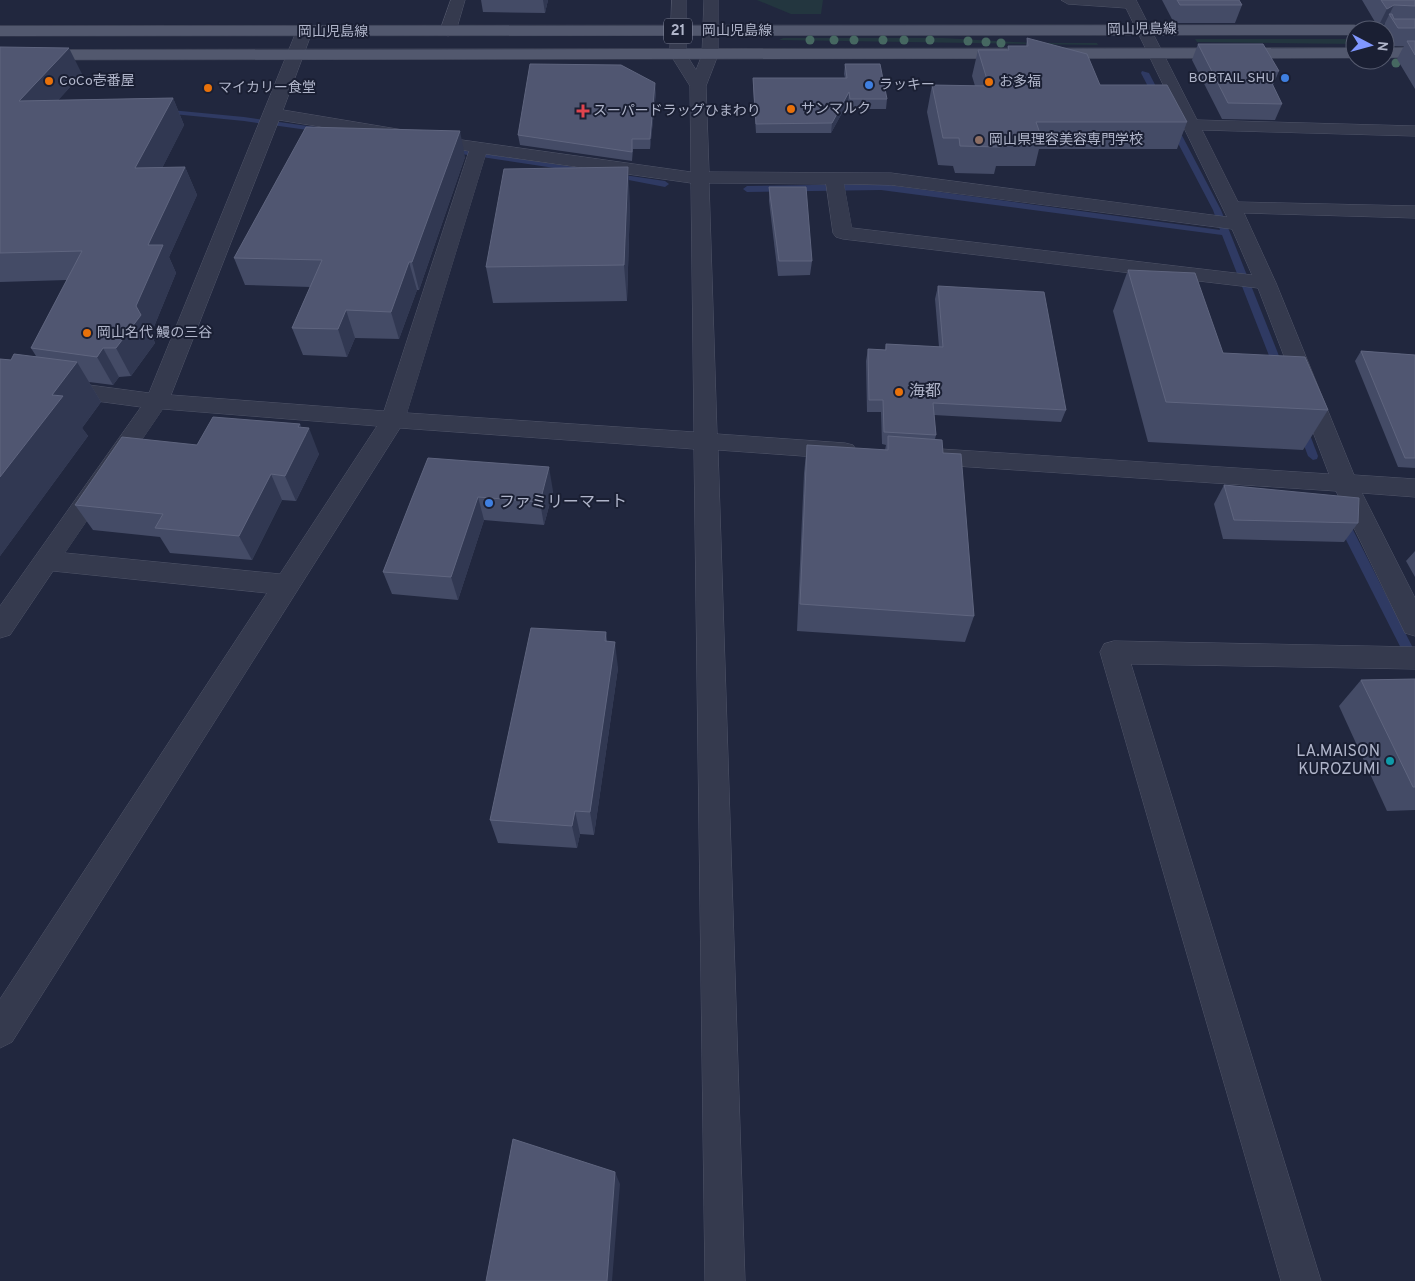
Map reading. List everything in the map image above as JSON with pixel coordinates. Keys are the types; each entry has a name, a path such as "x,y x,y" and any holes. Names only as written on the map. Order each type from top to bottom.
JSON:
{"main road":[{"name":"岡山児島線","path":"0,31 1345,30"},
{"path":"1395,53 1415,52"},
{"name":"岡山児島線","path":"0,55 1345,53"}],"street":[{"path":"448,31 458,0"},
{"path":"679,0 678,54 698,86"},
{"path":"711,0 710,55 698,86 725,1281"},
{"path":"1068,0 1130,2 1191,125 1229,218 1252,281 1345,484 1415,625"},
{"path":"0,627 156,401 271,120 304,32"},
{"path":"271,120 410,136"},
{"path":"1191,125 1415,131"},
{"path":"450,143 477,152 681,177 835,185 891,179 1229,218 1415,212"},
{"path":"0,1030 393,420 477,152"},
{"path":"835,185 843,233 1252,281"},
{"path":"0,376 28,384 156,401 393,420 870,452"},
{"path":"900,454 1415,488"},
{"path":"46,561 286,585"},
{"path":"1301,1281 1114,652 1409,658"}],"shaded area":[{"path":"757,0 823,0 821,14 791,14"},
{"path":"783,38 943,38 1033,43 1097,43 1098,45 779,40"},
{"path":"1195,39 1345,39 1345,44 1197,42"}],"building":[{"path":"1177,0 1239,0 1242,5 1180,5"},
{"path":"1381,0 1415,0 1415,6 1394,5 1387,9"},
{"path":"1389,14 1392,14 1394,19 1415,19 1415,28 1398,28 1395,20 1393,20"},
{"path":"1027,38 1087,54 1100,85 1167,85 1187,122 1036,122 1042,139 998,138 1000,147 960,146 959,138 943,138 932,85 989,86 978,50 1009,50 1008,46 1028,46"},
{"path":"1407,41 1415,41 1415,55"},
{"path":"1198,44 1263,44 1279,71 1266,71 1282,104 1228,103"},
{"path":"0,47 69,48 19,101 173,98 135,168 185,167 148,245 163,245 136,306 141,315 116,348 103,348 97,357 31,348 82,251 0,253"},
{"path":"530,64 621,65 655,83 650,139 632,139 632,152 518,135"},
{"path":"845,64 880,64 887,99 850,99 849,92 832,123 756,124 753,78 847,78"},
{"path":"306,127 460,131 412,262 409,262 391,312 346,310 338,329 292,328 322,260 234,258"},
{"path":"628,167 624,265 486,267 504,169"},
{"path":"769,187 806,187 812,261 779,261"},
{"path":"1128,270 1195,273 1223,353 1305,357 1328,410 1166,402"},
{"path":"938,286 1044,292 1066,410 933,403 936,435 884,432 883,400 869,400 868,349 886,350 886,344 943,347"},
{"path":"1361,351 1415,355 1415,458 1405,458"},
{"path":"14,354 77,362 52,395 63,396 0,477 0,359 11,360"},
{"path":"213,417 300,424 298,427 309,428 285,476 271,474 239,536 155,528 163,514 75,505 122,437 197,445"},
{"path":"888,436 942,440 943,453 961,454 974,616 800,604 807,445 888,450"},
{"path":"428,458 549,467 540,502 478,497 451,577 383,572 412,498"},
{"path":"1224,485 1359,498 1358,523 1234,520"},
{"path":"531,628 606,632 605,641 615,642 590,812 575,811 572,826 490,820"},
{"path":"1415,679 1415,787 1413,787 1361,680"},
{"path":"513,1139 615,1172 607,1281 486,1281"}],"waterway":[{"path":"1145,73 1159,100"},
{"path":"163,111 244,119 322,130"},
{"path":"1173,126 1217,210 1226,233"},
{"path":"448,150 581,170"},
{"path":"613,175 665,184"},
{"path":"747,189 881,187 1226,233"},
{"path":"1226,233 1280,371"},
{"path":"1302,427 1313,456"},
{"path":"1343,522 1415,664"}],"place":[{"name":"BOBTAIL SHU","path":"1285,78"},
{"name":"CoCo壱番屋","path":"49,81"},
{"name":"お多福","path":"989,82"},
{"name":"ラッキー","path":"869,85"},
{"name":"マイカリー食堂","path":"208,88"},
{"name":"サンマルク","path":"791,109"},
{"name":"スーパードラッグひまわり","path":"583,111"},
{"name":"岡山県理容美容専門学校","path":"979,140"},
{"name":"岡山名代 鰻の三谷","path":"87,333"},
{"name":"海都","path":"899,392"},
{"name":"ファミリーマート","path":"489,503"},
{"name":"LA.MAISON KUROZUMI","path":"1390,761"}]}
